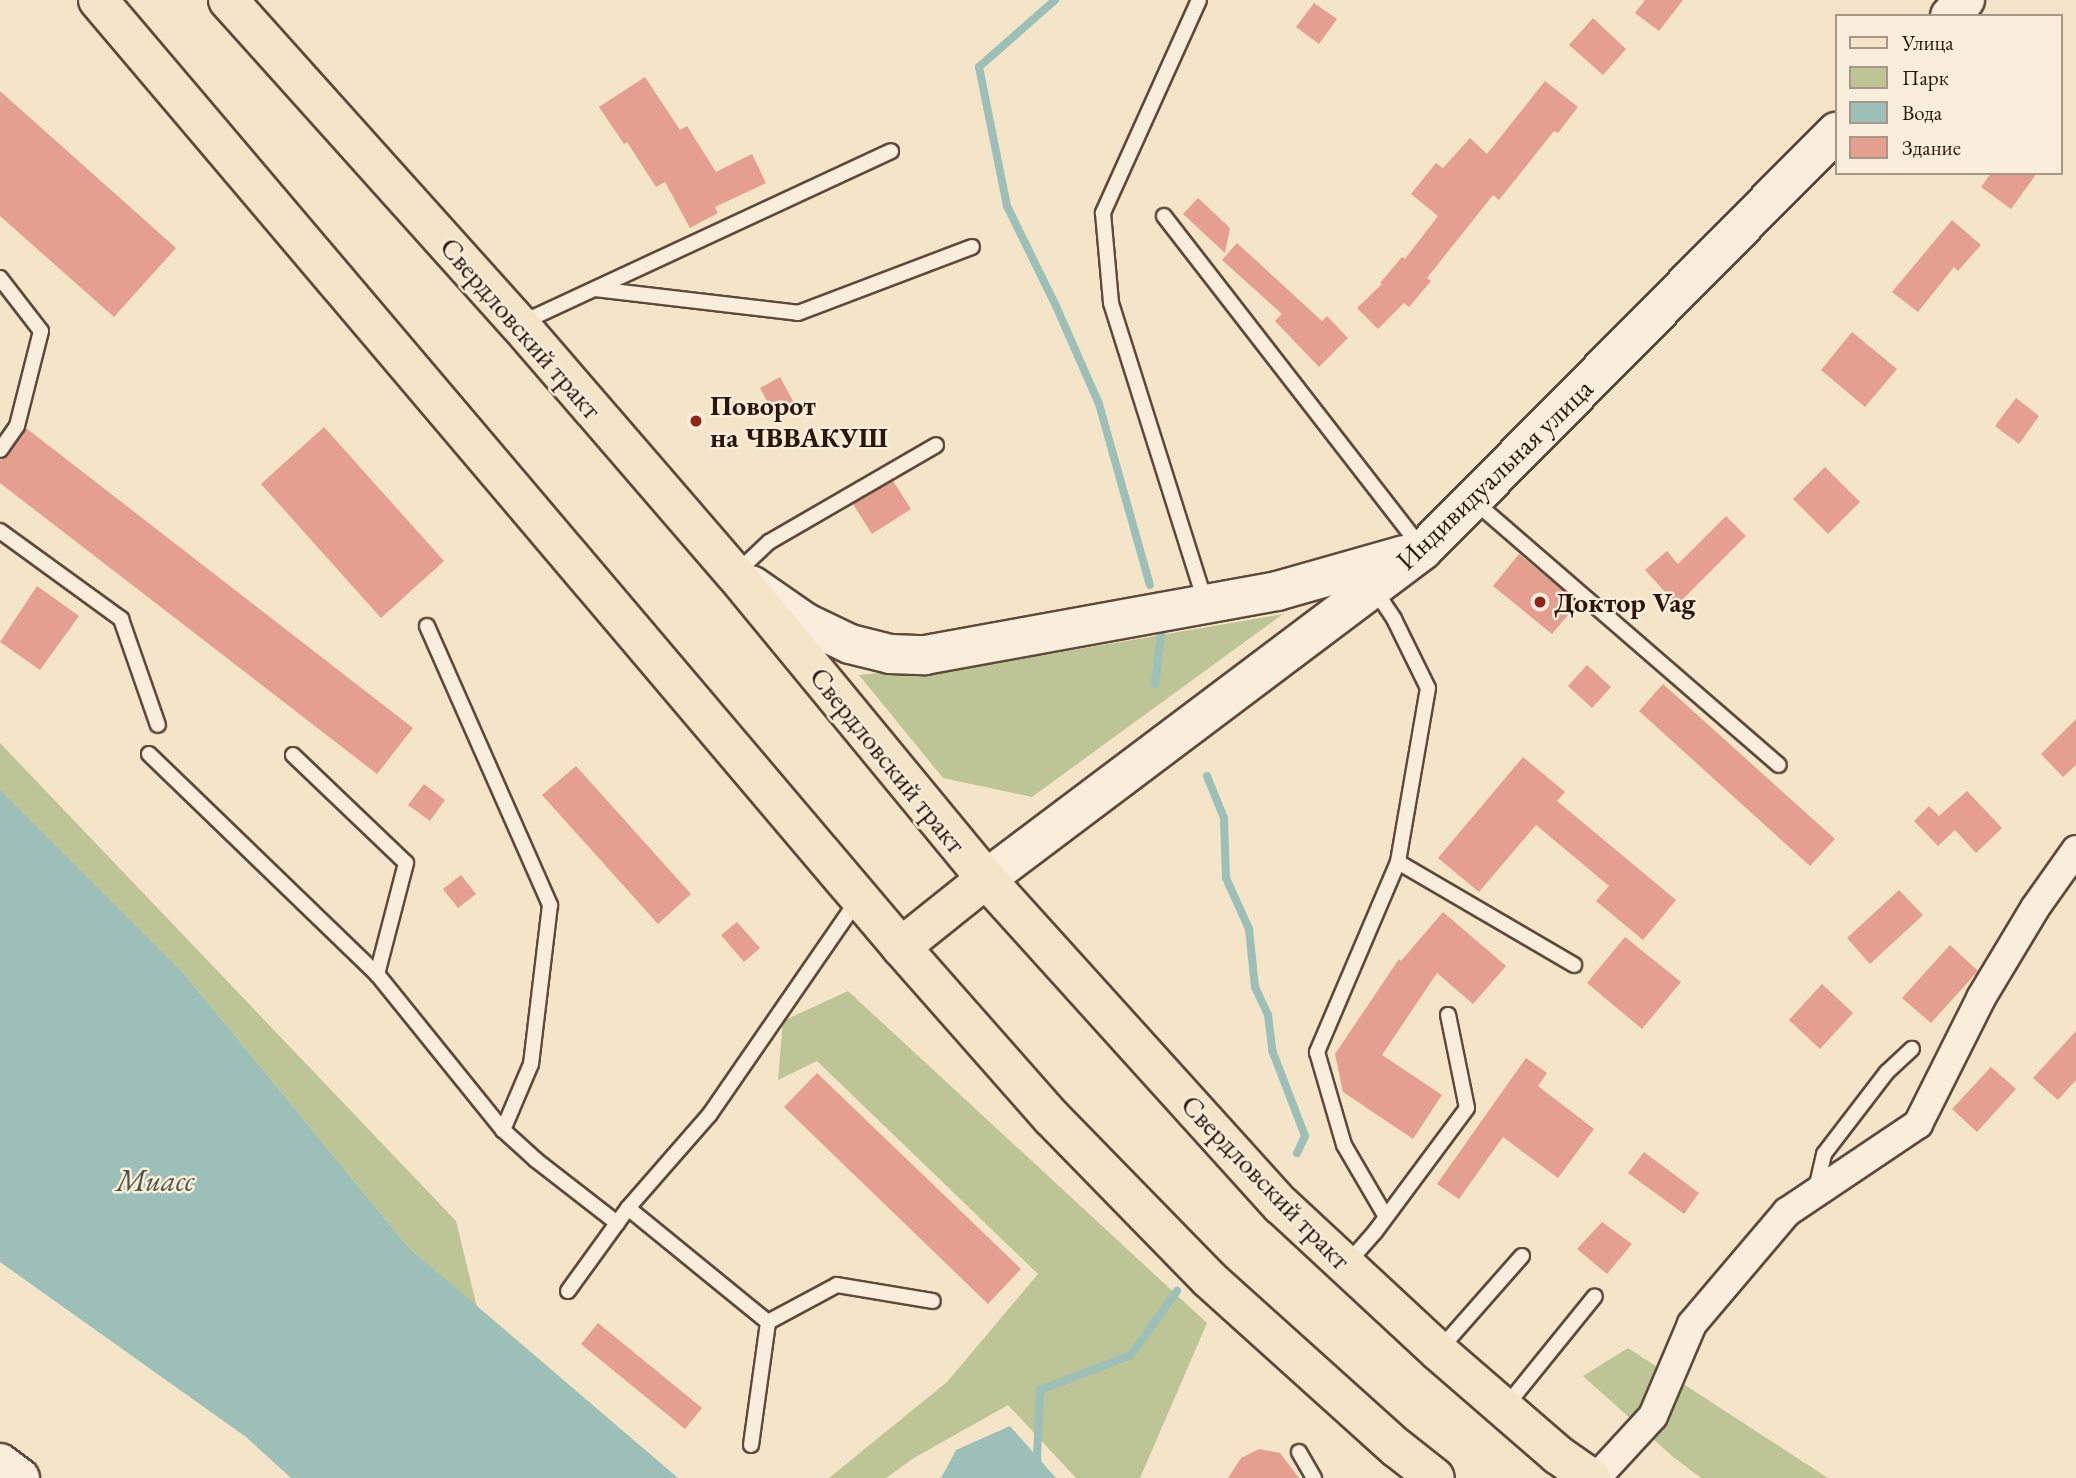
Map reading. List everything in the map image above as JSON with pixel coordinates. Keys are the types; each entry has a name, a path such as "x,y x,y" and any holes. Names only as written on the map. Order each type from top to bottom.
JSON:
{"main road":[{"path":"98,0 901,947 1051,1117 1209,1279 1428,1476"},
{"path":"1952,14 1965,0"},
{"name":"Свердловский тракт","path":"240,4 735,574 986,879 1281,1205 1438,1351 1591,1478"},
{"name":"Индивидуальная улица","path":"986,879 1423,550 1834,134"},
{"path":"735,574 806,623 850,644 890,654 925,655 1277,591 1423,550"},
{"path":"901,947 986,879"},
{"path":"0,1462 20,1478"}],"street":[{"path":"1597,1478 1653,1416 1692,1324 1787,1212 1918,1124 1981,998 2035,908 2076,850"}],"lane":[{"path":"1199,0 1103,213 1111,303 1206,605"},
{"path":"519,324 891,150"},
{"path":"1164,216 1423,550"},
{"path":"594,289 798,313 972,247"},
{"path":"0,278 41,331 17,426 0,450"},
{"path":"735,574 769,542 936,445"},
{"path":"1473,500 1779,765"},
{"path":"0,531 121,620 158,725"},
{"path":"1374,588 1394,619 1428,688 1398,862 1317,1052 1344,1145 1387,1217"},
{"path":"427,626 550,905 531,1064 503,1130"},
{"path":"149,754 377,974 503,1130 536,1160 617,1223"},
{"path":"293,755 407,863 377,974"},
{"path":"1398,862 1574,965"},
{"path":"568,1290 628,1208 710,1114 860,897"},
{"path":"1346,1265 1387,1217 1467,1108 1448,1015"},
{"path":"1816,1193 1824,1154 1887,1072 1912,1049"},
{"path":"628,1208 768,1322"},
{"path":"1438,1351 1522,1256"},
{"path":"768,1322 837,1285 933,1301"},
{"path":"1504,1408 1595,1296"},
{"path":"751,1446 768,1322"},
{"path":"1299,1452 1314,1478"}],"green space":[{"path":"1283,614 1032,797 943,778 859,675 1050,654"},
{"path":"0,743 456,1221 477,1307 408,1247 181,970 0,789"},
{"path":"848,991 1207,1323 1140,1478 1076,1478 1008,1405 914,1458 886,1478 829,1478 947,1382 1038,1274 817,1061 778,1080 783,1021"},
{"path":"1628,1348 1828,1478 1701,1478 1672,1456 1583,1376"}],"water":[{"name":"Миасс","path":"0,789 181,970 408,1247 678,1478 291,1478 246,1437 0,1262"},
{"path":"1010,1426 1056,1478 941,1478 956,1450"}],"building":[{"path":"1645,0 1683,0 1659,31 1635,13"},
{"path":"1314,3 1337,19 1319,44 1296,27"},
{"path":"1593,18 1626,49 1603,75 1569,45"},
{"path":"645,77 680,130 687,126 716,172 752,154 766,183 715,207 718,213 690,228 665,182 656,187 627,142 624,144 599,107"},
{"path":"1545,81 1578,107 1558,133 1554,131 1499,200 1493,195 1427,278 1431,281 1409,307 1404,303 1378,329 1357,308 1382,284 1380,283 1402,257 1405,259 1438,216 1411,194 1436,163 1443,168 1470,138 1487,154"},
{"path":"0,91 176,248 114,317 0,216"},
{"path":"1990,175 2036,175 2011,209 1981,187"},
{"path":"1198,198 1230,228 1225,253 1183,214"},
{"path":"1952,220 1981,245 1958,271 1954,267 1918,312 1892,292"},
{"path":"1237,243 1322,321 1327,316 1348,338 1319,367 1275,321 1282,314 1222,260"},
{"path":"1852,332 1897,369 1865,407 1821,370"},
{"path":"780,377 794,403 774,414 760,388"},
{"path":"2016,398 2039,416 2019,444 1995,426"},
{"path":"324,427 444,561 381,618 261,484"},
{"path":"26,428 413,728 377,774 0,483 0,460 8,456"},
{"path":"1825,467 1860,502 1828,534 1793,499"},
{"path":"893,481 911,509 872,534 853,504"},
{"path":"1726,516 1746,536 1677,605 1645,570 1667,551 1678,564"},
{"path":"1519,554 1578,603 1552,634 1493,586"},
{"path":"37,586 79,616 40,670 0,642"},
{"path":"1587,665 1611,687 1592,708 1568,686"},
{"path":"1663,684 1835,839 1810,866 1639,711"},
{"path":"2076,719 2076,765 2063,777 2041,754"},
{"path":"1523,757 1565,792 1557,801 1676,900 1643,940 1596,901 1609,886 1536,825 1479,892 1438,858"},
{"path":"576,766 691,894 658,924 542,795"},
{"path":"424,784 445,800 430,821 408,805"},
{"path":"1967,791 2002,828 1976,853 1955,830 1938,846 1914,821 1929,806 1939,816"},
{"path":"461,875 476,894 458,908 443,889"},
{"path":"1899,890 1923,915 1870,964 1847,938"},
{"path":"1443,912 1506,966 1473,1004 1437,973 1382,1055 1442,1095 1413,1139 1343,1092 1335,1054 1399,959 1401,961"},
{"path":"737,922 760,948 744,962 721,935"},
{"path":"1625,937 1681,982 1642,1029 1587,983"},
{"path":"1950,945 1978,971 1931,1023 1902,998"},
{"path":"1822,984 1853,1013 1820,1049 1789,1020"},
{"path":"2076,1031 2076,1080 2058,1100 2033,1078"},
{"path":"1526,1058 1547,1073 1538,1086 1594,1129 1558,1178 1503,1137 1459,1199 1437,1184"},
{"path":"1991,1067 2016,1089 1977,1132 1952,1109"},
{"path":"817,1073 1021,1269 988,1304 784,1107"},
{"path":"1644,1152 1699,1193 1684,1214 1628,1173"},
{"path":"1602,1222 1632,1244 1607,1274 1577,1249"},
{"path":"598,1323 702,1408 685,1429 581,1344"},
{"path":"1259,1449 1280,1453 1299,1478 1228,1478 1241,1458"}],"waterway":[{"path":"1055,0 979,67 1007,206 1056,306 1099,404 1150,585"},
{"path":"1155,684 1162,627"},
{"path":"1207,776 1224,818 1226,878 1249,929 1255,987 1268,1015 1272,1050 1305,1136 1297,1153"},
{"path":"1041,1478 1037,1457 1040,1390 1131,1355 1177,1291"}],"place":[{"name":"Поворот на ЧВВАКУШ","path":"696,421"},
{"name":"Доктор Vag","path":"1540,602"}]}
